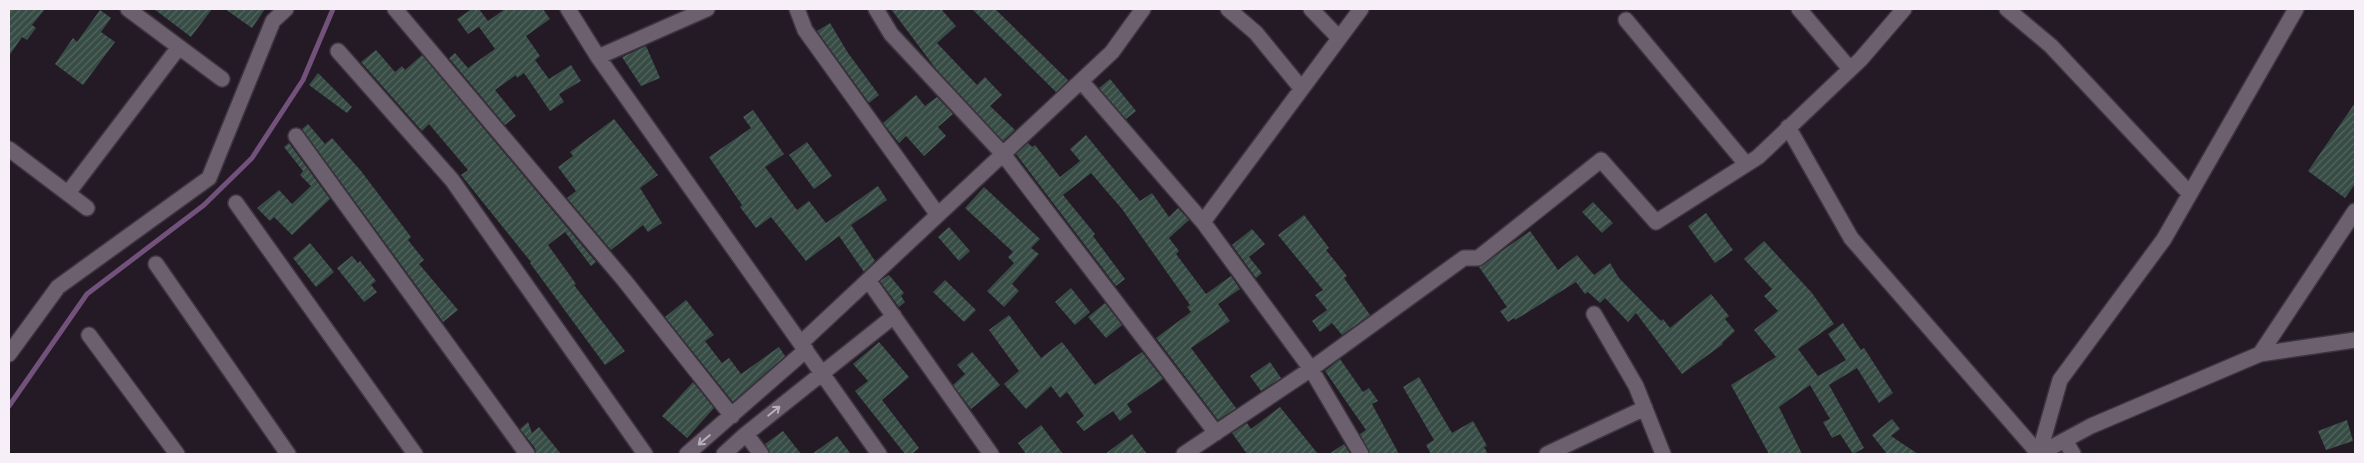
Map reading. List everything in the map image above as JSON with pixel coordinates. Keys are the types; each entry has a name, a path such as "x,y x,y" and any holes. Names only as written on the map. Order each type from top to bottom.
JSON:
{"street":[{"path":"128,9 222,79"},
{"path":"9,354 58,287 209,178 273,21 286,9"},
{"path":"395,9 624,280 732,416"},
{"path":"568,9 598,57 823,372 879,454"},
{"path":"598,57 708,9"},
{"path":"797,9 811,38 938,214"},
{"path":"876,9 891,34 1003,154 1216,433"},
{"path":"687,454 732,416 868,280 1112,52 1144,9"},
{"path":"1228,9 1256,33 1301,88"},
{"path":"1312,9 1339,38"},
{"path":"1203,222 1361,9"},
{"path":"1799,9 1850,70"},
{"path":"1184,454 1311,370 1464,258 1478,258 1601,160 1656,222 1758,156 1850,70 1904,9"},
{"path":"2007,9 2051,46 2190,194"},
{"path":"2039,454 2060,380 2164,240 2289,11"},
{"path":"1626,20 1746,164"},
{"path":"68,193 179,47"},
{"path":"338,51 452,180 645,454"},
{"path":"1081,81 1203,222 1311,370 1361,454"},
{"path":"1788,127 1851,238 2039,454"},
{"path":"296,136 527,454"},
{"path":"9,148 87,208"},
{"path":"236,203 415,454"},
{"path":"2260,354 2355,211"},
{"path":"156,264 288,454"},
{"path":"868,280 992,454"},
{"path":"1594,314 1636,386 1663,454"},
{"path":"724,454 746,434 894,316"},
{"path":"89,335 177,454"},
{"path":"2039,454 2091,426 2260,354 2355,340"},
{"path":"1547,454 1644,408"},
{"path":"746,434 760,454"},
{"path":"2065,440 2072,454"}],"building":[{"path":"9,9 45,9 32,25 36,28 27,40 22,37 9,56"},
{"path":"154,9 212,9 191,37"},
{"path":"225,9 265,9 252,28"},
{"path":"472,9 479,9 488,21 505,9 543,9 550,19 526,36 540,56 535,60 549,79 571,65 581,81 559,94 564,102 550,111 524,73 517,78 516,75 495,90 516,116 505,125 449,58 455,53 468,68 495,49 480,26 468,34 457,19"},
{"path":"891,9 941,9 956,26 937,43 977,85 985,77 1002,95 990,106 1015,130 1003,141 936,69"},
{"path":"972,9 995,9 1068,80 1056,92"},
{"path":"100,10 111,18 101,32 115,42 83,85 55,64 73,38 77,42"},
{"path":"830,23 848,53 879,95 869,103 817,31"},
{"path":"646,46 660,78 641,86 622,57"},
{"path":"376,50 395,72 402,66 405,70 422,55 596,262 591,266 565,232 548,245 576,284 574,285 625,351 605,365 531,262 461,175 468,170 429,124 422,131 361,62"},
{"path":"318,73 352,107 347,113 309,85"},
{"path":"1110,79 1136,111 1126,119 1099,88"},
{"path":"916,95 925,106 937,97 953,114 938,127 946,136 924,156 906,136 899,143 883,123"},
{"path":"2355,103 2355,184 2345,198 2308,171"},
{"path":"753,110 784,154 765,167 797,210 809,201 826,223 878,186 887,200 851,225 875,261 864,272 839,236 806,261 771,217 756,228 740,207 742,205 709,157 751,128 743,117"},
{"path":"614,119 658,175 640,188 662,223 648,232 643,225 611,250 567,198 576,191 558,167 573,156 570,152"},
{"path":"308,124 325,144 332,138 361,171 411,237 408,240 424,260 419,264 458,310 443,322 302,129"},
{"path":"1086,135 1140,201 1152,193 1169,217 1178,208 1189,220 1169,238 1179,251 1176,254 1206,294 1231,276 1240,289 1218,304 1230,321 1191,348 1236,408 1218,420 1156,338 1191,312 1187,307 1190,305 1122,209 1091,173 1063,195 1095,234 1093,236 1125,279 1116,286 1016,154 1028,143 1032,147 1035,145 1060,177 1080,161 1070,149"},
{"path":"807,142 832,176 814,189 789,155"},
{"path":"289,143 330,199 292,235 274,217 270,221 257,208 279,190 292,204 311,186 300,175 303,171 284,147"},
{"path":"984,187 1040,239 1031,248 1039,254 1012,284 1019,291 1004,307 987,291 1014,263 1008,257 1013,252 965,208"},
{"path":"1593,202 1613,223 1602,233 1582,212"},
{"path":"1706,213 1733,250 1715,263 1688,226"},
{"path":"1304,215 1329,248 1326,250 1347,276 1344,278 1370,315 1342,335 1332,323 1320,332 1312,321 1327,310 1315,295 1323,290 1278,235"},
{"path":"949,227 970,251 959,261 938,237"},
{"path":"1252,229 1265,244 1249,257 1262,273 1256,278 1232,245"},
{"path":"1530,231 1558,270 1577,255 1594,275 1610,263 1619,278 1661,321 1663,319 1670,328 1711,294 1729,316 1725,319 1735,331 1723,344 1682,374 1636,313 1628,322 1605,298 1600,303 1588,292 1585,294 1576,282 1515,320 1514,318 1508,322 1500,311 1507,307 1479,267"},
{"path":"1764,241 1812,293 1834,324 1798,349 1818,376 1846,360 1828,334 1843,323 1861,350 1864,348 1893,393 1879,403 1857,368 1829,385 1864,448 1853,454 1840,434 1832,438 1823,422 1830,419 1810,385 1779,407 1802,454 1769,454 1731,385 1776,357 1754,330 1778,311 1764,296 1772,289 1744,259"},
{"path":"310,243 334,272 316,287 293,258"},
{"path":"352,256 358,263 360,261 376,281 371,285 377,292 364,302 337,268"},
{"path":"889,275 904,293 901,296 905,302 899,307 880,281"},
{"path":"945,280 976,310 964,322 933,292"},
{"path":"1071,288 1090,312 1075,325 1055,302"},
{"path":"686,300 714,335 705,341 722,363 729,358 741,374 779,347 785,356 733,402 665,317"},
{"path":"1105,303 1122,325 1106,338 1088,317"},
{"path":"1009,315 1041,358 1062,342 1095,385 1142,352 1163,379 1127,404 1132,412 1120,421 1113,411 1084,431 1076,422 1084,416 1067,392 1060,398 1051,386 1026,409 1004,384 1019,371 989,330"},
{"path":"879,342 909,377 882,400 919,448 912,454 905,454 855,391 868,381 853,364"},
{"path":"972,352 1000,385 971,409 953,385 965,374 957,365"},
{"path":"1340,359 1363,392 1369,388 1378,401 1372,404 1399,454 1370,454 1360,434 1366,430 1325,371"},
{"path":"1270,362 1281,378 1261,391 1250,376"},
{"path":"1419,377 1452,433 1473,421 1487,446 1484,447 1488,454 1431,454 1426,445 1434,440 1403,387"},
{"path":"693,382 714,408 687,438 662,416"},
{"path":"1280,407 1318,454 1247,454 1232,433 1247,423 1251,429"},
{"path":"1892,419 1900,429 1891,436 1918,454 1887,454 1872,435"},
{"path":"2347,420 2353,441 2326,450 2318,431"},
{"path":"528,422 532,433 539,427 561,454 536,454 535,448 520,429"},
{"path":"1041,425 1063,454 1026,454 1018,443"},
{"path":"783,431 801,454 770,454 765,444"},
{"path":"1132,434 1147,454 1105,454"},
{"path":"837,436 851,454 812,454"},
{"path":"1344,444 1350,454 1329,454"}],"waterway":[{"path":"9,406 87,294 204,205 252,158 303,80 333,9"}]}
